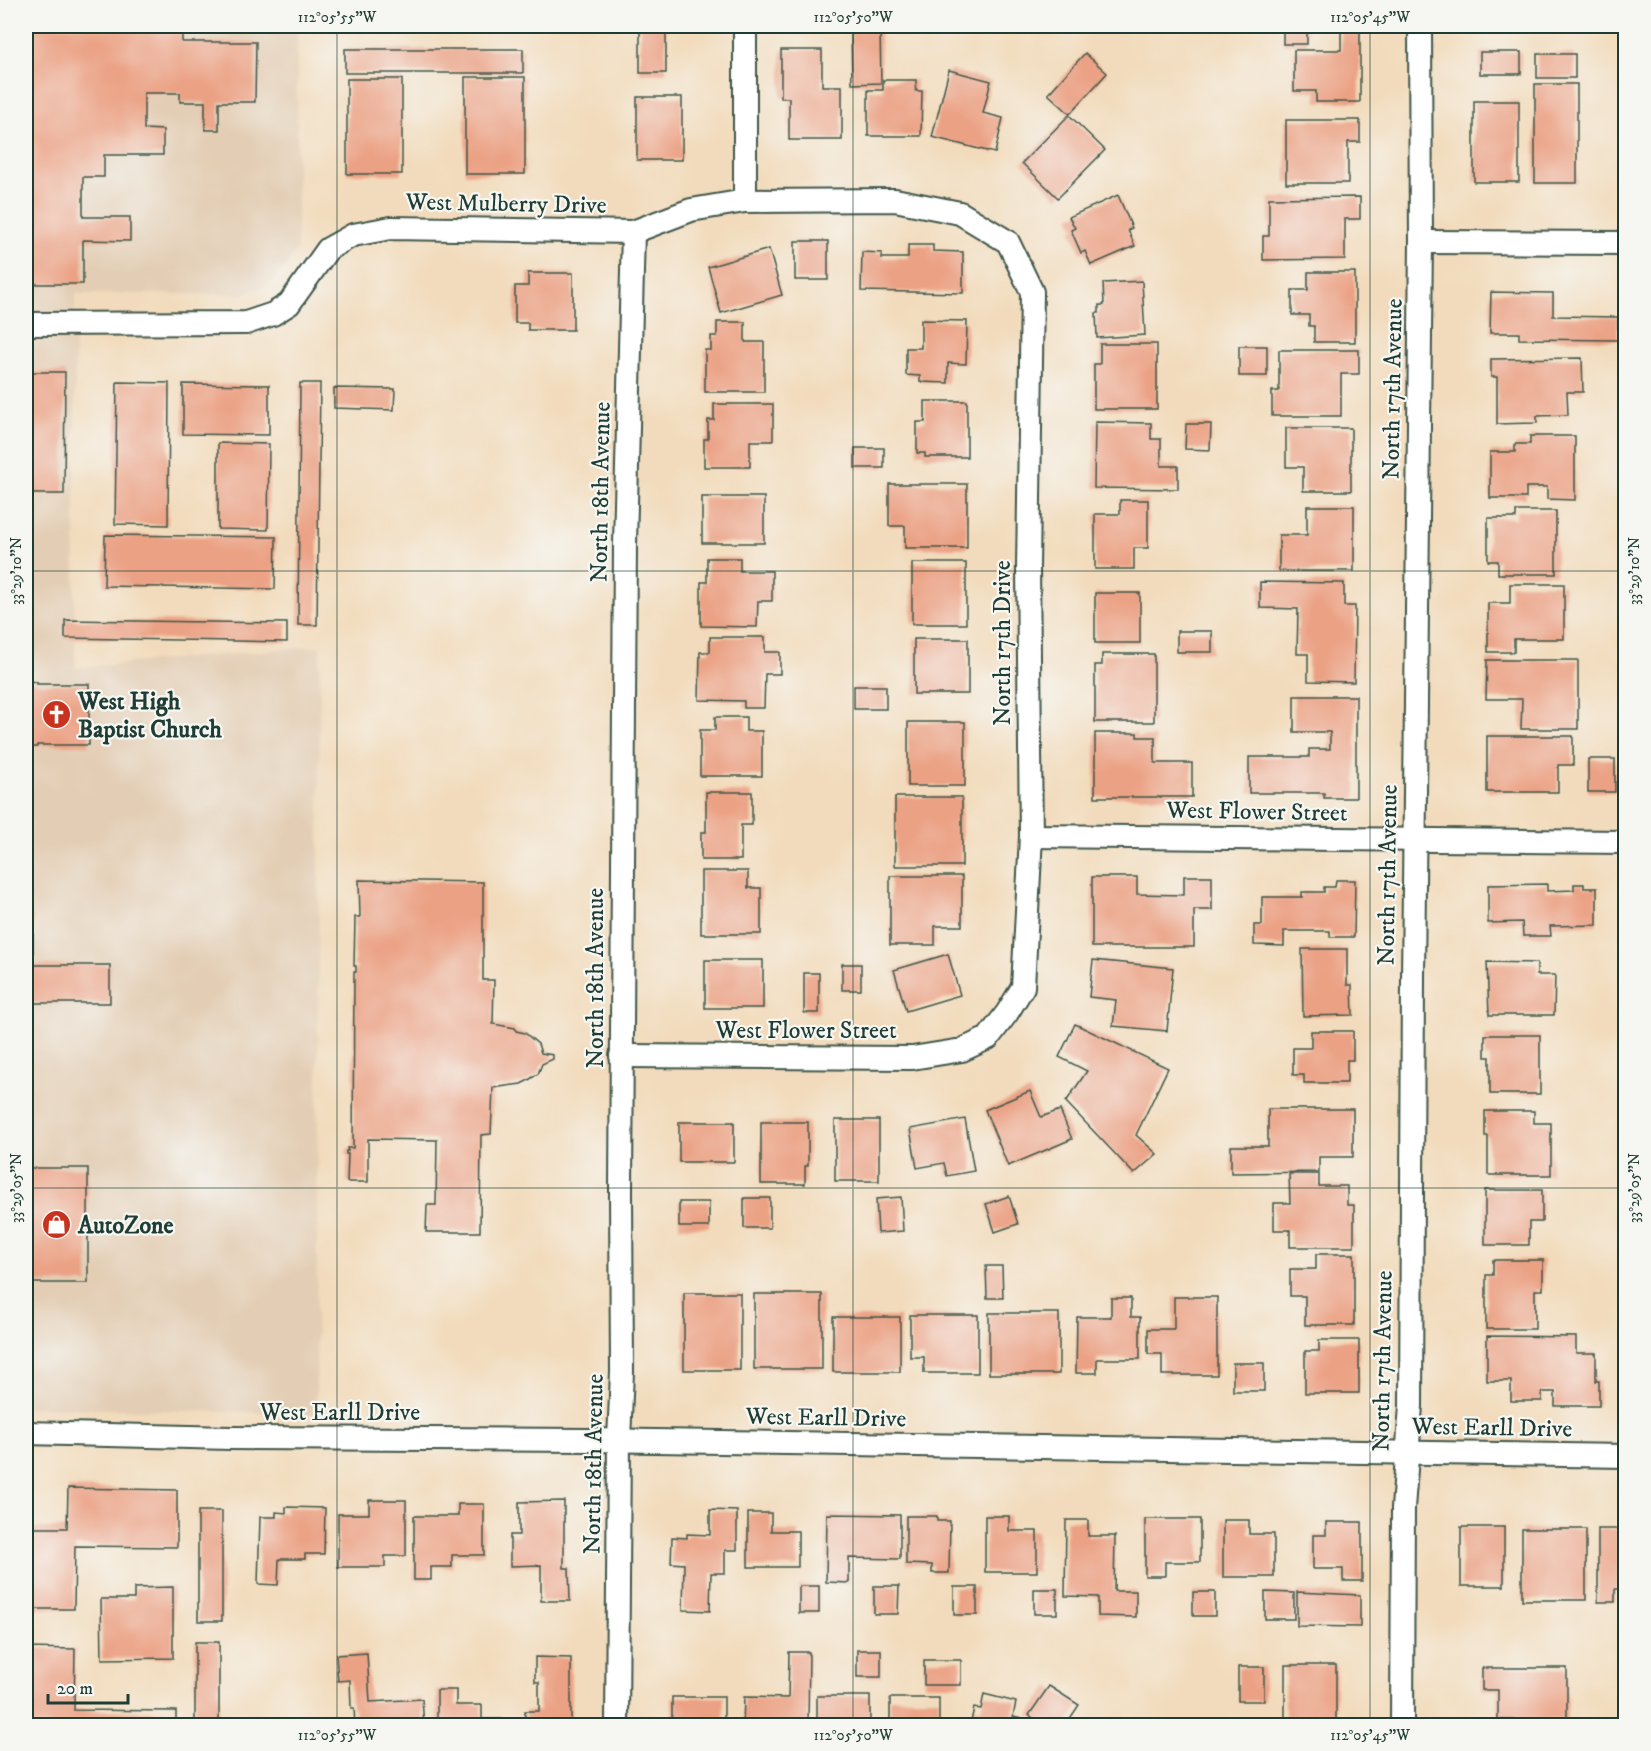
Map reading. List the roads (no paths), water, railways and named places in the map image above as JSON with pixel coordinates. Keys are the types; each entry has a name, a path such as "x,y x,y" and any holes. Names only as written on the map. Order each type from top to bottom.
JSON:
{"street":[{"path":"745,26 745,201"},
{"name":"North 17th Avenue","path":"1402,1725 1403,1508 1411,1394 1421,242 1420,26"},
{"name":"West Mulberry Drive","path":"26,324 246,323 273,314 289,304 328,249 353,235 391,228 633,232 691,210 745,201 895,200 960,213 1008,242"},
{"name":"North 18th Avenue","path":"617,1725 626,544 633,232"},
{"name":"North 17th Drive","path":"987,1038 1007,1013 1023,987 1031,836 1028,568 1032,292 1008,242"},
{"path":"1421,242 1626,243"},
{"name":"West Flower Street","path":"1031,836 1626,842"},
{"name":"West Flower Street","path":"621,1056 912,1058 962,1050 987,1038"},
{"name":"West Earll Drive","path":"26,1433 1626,1456"}],"place":[{"name":"West High Baptist Church","path":"57,715"},
{"name":"AutoZone","path":"57,1225"}]}
